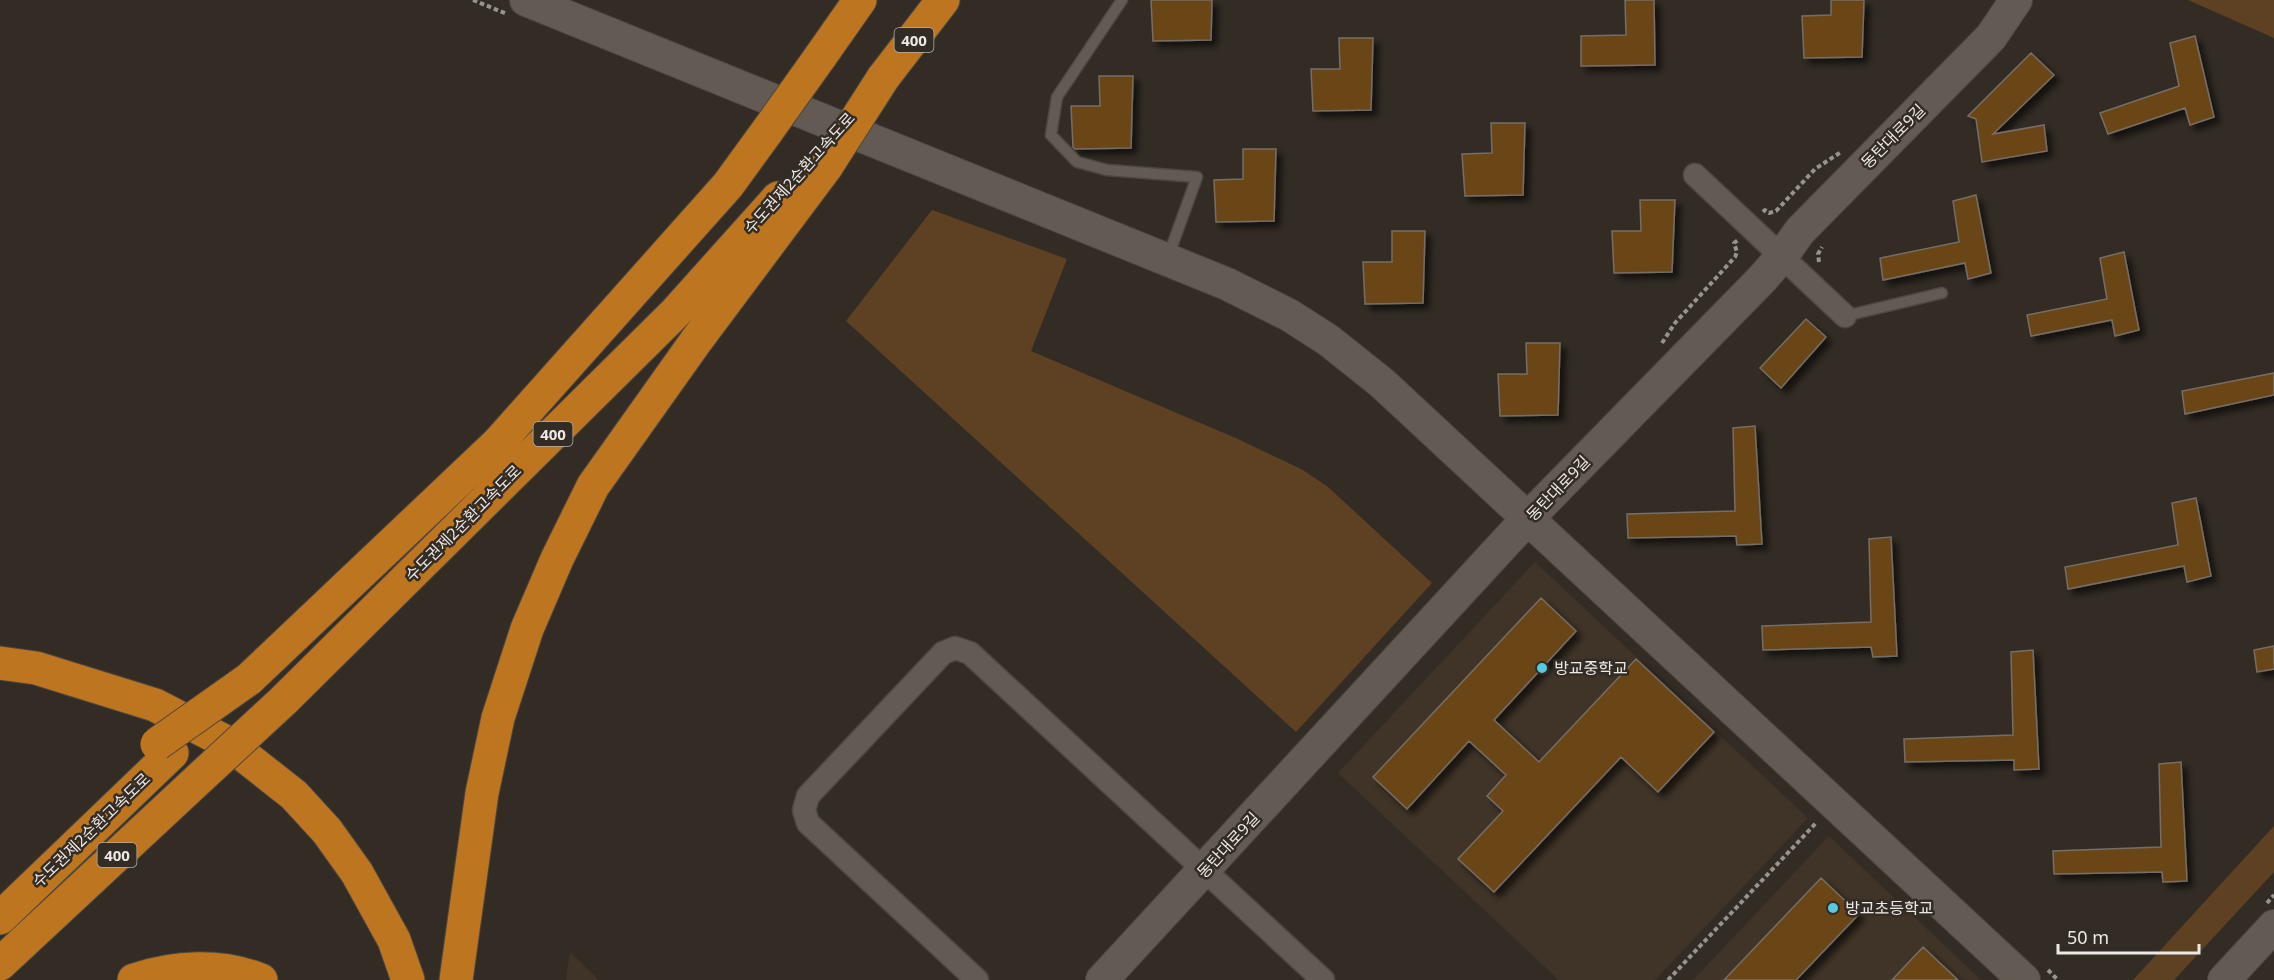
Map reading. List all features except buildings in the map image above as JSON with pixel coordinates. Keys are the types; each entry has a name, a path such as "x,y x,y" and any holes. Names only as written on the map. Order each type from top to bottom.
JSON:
{"highway":[{"name":"수도권제2순환고속도로","path":"2,906 131,764 165,749 249,679 498,443 728,185 860,0"},
{"name":"400","path":"820,163 943,0"},
{"name":"수도권제2순환고속도로","path":"0,964 283,701 675,313 820,163"},
{"path":"456,980 482,793 498,718 527,629 557,559 593,486 820,163"},
{"path":"0,663 36,668 155,705 228,742 294,795 327,831 357,873 394,940 408,980"},
{"path":"134,980 175,971 206,968 232,970 261,980"}],"street":[{"name":"동탄대로9길","path":"1102,980 1528,518 1782,256 1800,231 1991,37 2016,0"},
{"path":"522,9 1167,260 1227,284 1289,315 1328,340 1382,382 1528,518 2033,972"},
{"path":"1695,174 1845,316"},
{"path":"977,980 808,823 804,810 808,796 943,653 956,648 970,653 1323,980"},
{"path":"2224,980 2274,926"}],"lane":[{"path":"1122,0 1057,97 1051,135 1077,162 1107,170 1197,177 1167,260"},
{"path":"1845,316 1942,293"}],"path":[{"path":"473,0 522,9"},
{"path":"1668,980 1818,821"},
{"path":"2033,972 2058,980"}],"shaded area":[{"path":"2188,0 2274,0 2274,38"},
{"path":"932,210 1067,259 1031,351 1238,439 1303,470 1328,487 1432,583 1296,732 846,321"},
{"name":"방교중학교","path":"1535,562 1808,818 1655,980 1559,980 1338,773"},
{"path":"2274,826 2274,872 2174,980 2133,980"},
{"name":"방교초등학교","path":"1829,836 1981,980 1693,980"},
{"path":"570,952 599,980 566,980"}],"place":[{"name":"방교중학교","path":"1542,668"},
{"name":"방교초등학교","path":"1833,908"}]}
